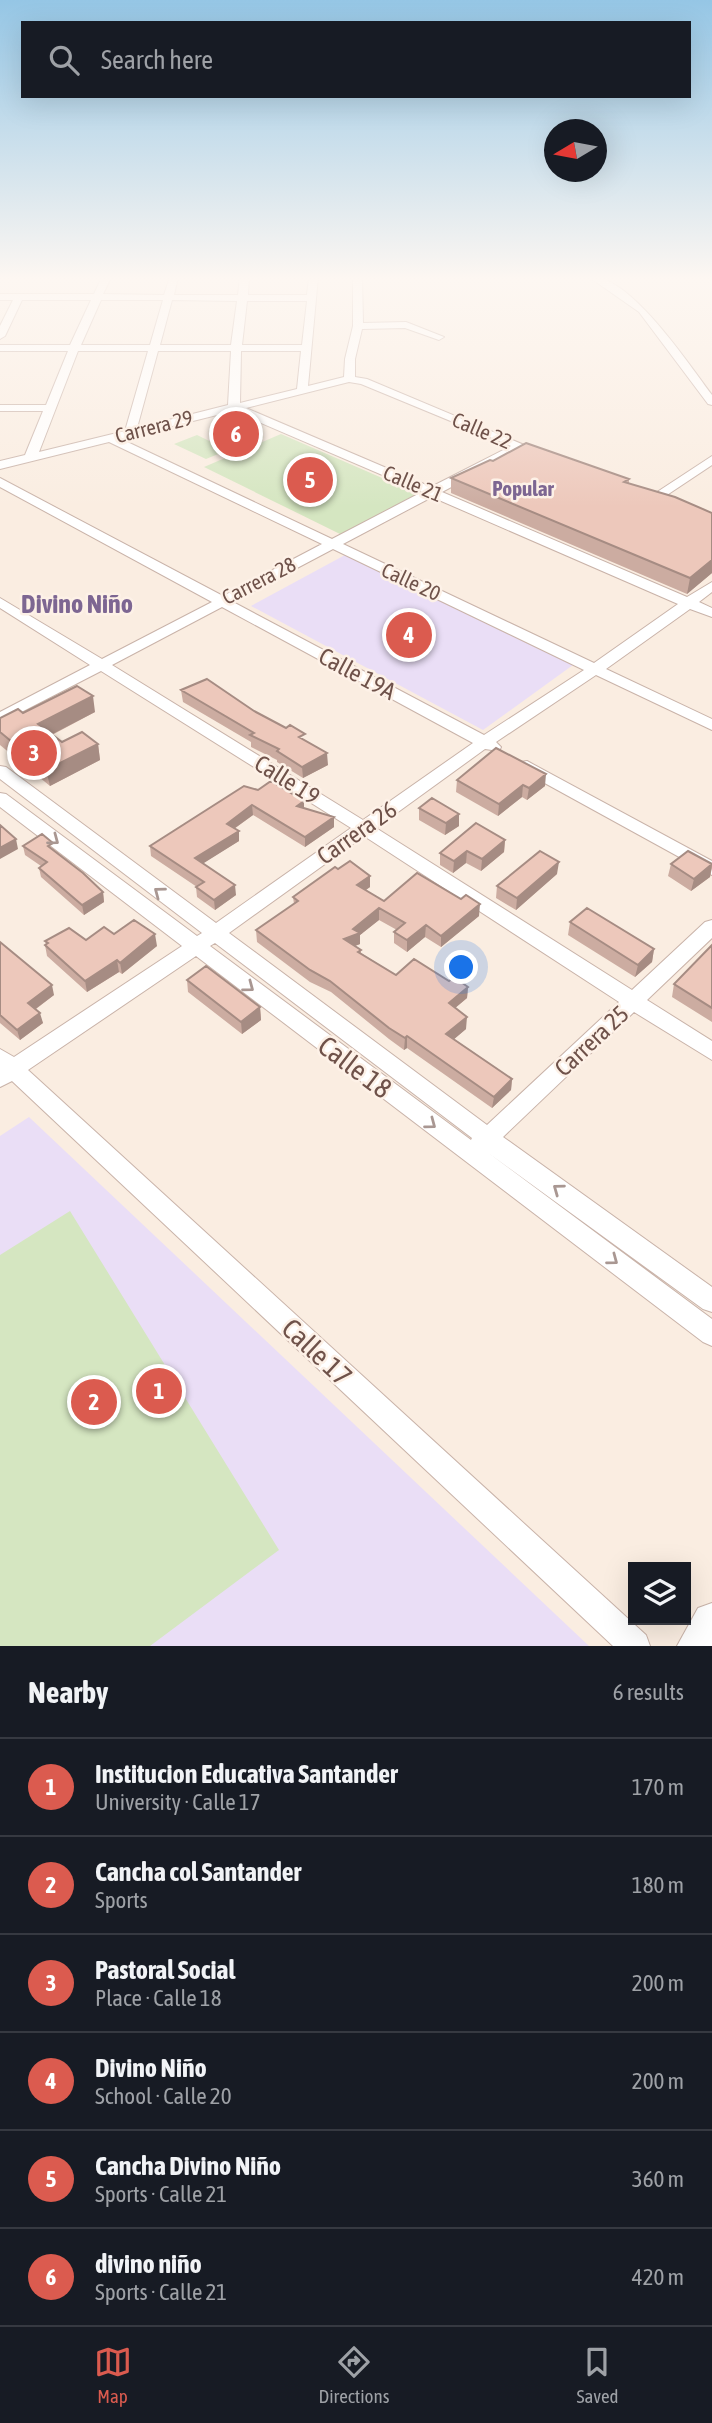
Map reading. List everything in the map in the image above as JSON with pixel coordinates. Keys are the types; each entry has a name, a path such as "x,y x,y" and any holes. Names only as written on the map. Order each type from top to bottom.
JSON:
{"street":[{"path":"31,456 72,354"},
{"path":"130,432 152,354"},
{"path":"234,407 236,354"},
{"path":"302,391 305,354"},
{"path":"349,379 351,354"},
{"path":"675,354 712,402"},
{"name":"Carrera 29","path":"0,465 349,379"},
{"name":"Calle 22","path":"349,379 363,381 556,460"},
{"name":"Calle 21","path":"234,407 712,613"},
{"path":"0,408 51,408"},
{"name":"Calle 20","path":"110,438 712,725"},
{"name":"Carrera 28","path":"0,718 520,446"},
{"path":"639,492 660,500 712,460"},
{"name":"Calle 19A","path":"0,482 485,742 712,869"},
{"name":"Carrera 26","path":"4,1068 195,947 712,586"},
{"name":"Calle 19","path":"0,602 364,828 712,1052"},
{"name":"Calle 18","path":"0,771 488,1138 712,1301"},
{"name":"Calle 18","path":"0,798 712,1334"},
{"name":"Carrera 25","path":"471,1154 712,927"},
{"name":"Calle 17","path":"4,1068 635,1646"},
{"path":"696,1646 712,1622"}],"shaded area":[{"path":"345,555 573,665 483,730 251,606"},
{"path":"29,1117 589,1646 0,1646 0,1136"}],"green space":[{"path":"230,422 264,437 243,446 208,431"},
{"path":"281,434 419,494 342,535 204,467"},
{"path":"197,435 228,450 206,459 174,444"},
{"path":"70,1211 279,1550 150,1646 0,1646 0,1255"}],"building":[{"path":"526,443 629,479 624,482 675,497 712,513 712,560 690,578 451,478 493,461"},
{"path":"207,679 254,711 286,728 290,725 305,734 299,737 327,753 302,767 277,751 279,749 250,735 254,733 181,690"},
{"path":"77,686 93,696 38,724 62,742 82,732 98,744 46,770 0,732 0,718 18,709 23,713"},
{"path":"496,748 546,774 529,788 523,785 499,804 457,780"},
{"path":"271,781 304,801 297,806 334,817 305,837 252,805 227,824 239,831 195,858 235,885 214,900 196,887 204,882 150,846 244,786 258,790"},
{"path":"432,798 459,814 446,823 419,808"},
{"path":"476,823 505,840 482,859 467,851 454,861 440,853"},
{"path":"0,825 16,839 0,848"},
{"path":"42,834 53,843 48,846 103,892 82,905 39,868 47,862 23,846"},
{"path":"540,851 559,862 517,898 497,886"},
{"path":"688,851 712,864 694,879 671,864"},
{"path":"350,861 370,876 357,885 384,901 417,873 461,899 466,895 480,904 441,936 426,925 407,940 394,932 405,923 379,908 353,929 360,933 344,939 361,950 358,952 396,975 414,959 449,981 454,977 468,987 449,1003 467,1017 446,1034 512,1079 494,1097 407,1036 405,1038 389,1028 330,981 310,970 256,930 298,901 293,897 335,867 338,869"},
{"path":"587,908 654,949 638,965 570,922"},
{"path":"134,920 155,934 120,963 117,960 85,981 45,945 48,943 45,941 69,928 86,940 104,927 114,934"},
{"path":"0,942 52,985 28,1003 40,1013 17,1030 0,1015"},
{"path":"712,945 712,1008 674,984"},
{"path":"206,966 260,1007 241,1022 187,980"}],"place":[{"name":"divino niño","path":"236,434"},
{"name":"Cancha Divino Niño","path":"310,480"},
{"name":"Divino Niño","path":"409,635"},
{"name":"Pastoral Social","path":"34,753"},
{"name":"Institucion Educativa Santander","path":"159,1391"},
{"name":"Cancha col Santander","path":"94,1402"}],"district":[{"name":"Popular","path":"523,489"},
{"name":"Divino Niño","path":"77,604"}]}
